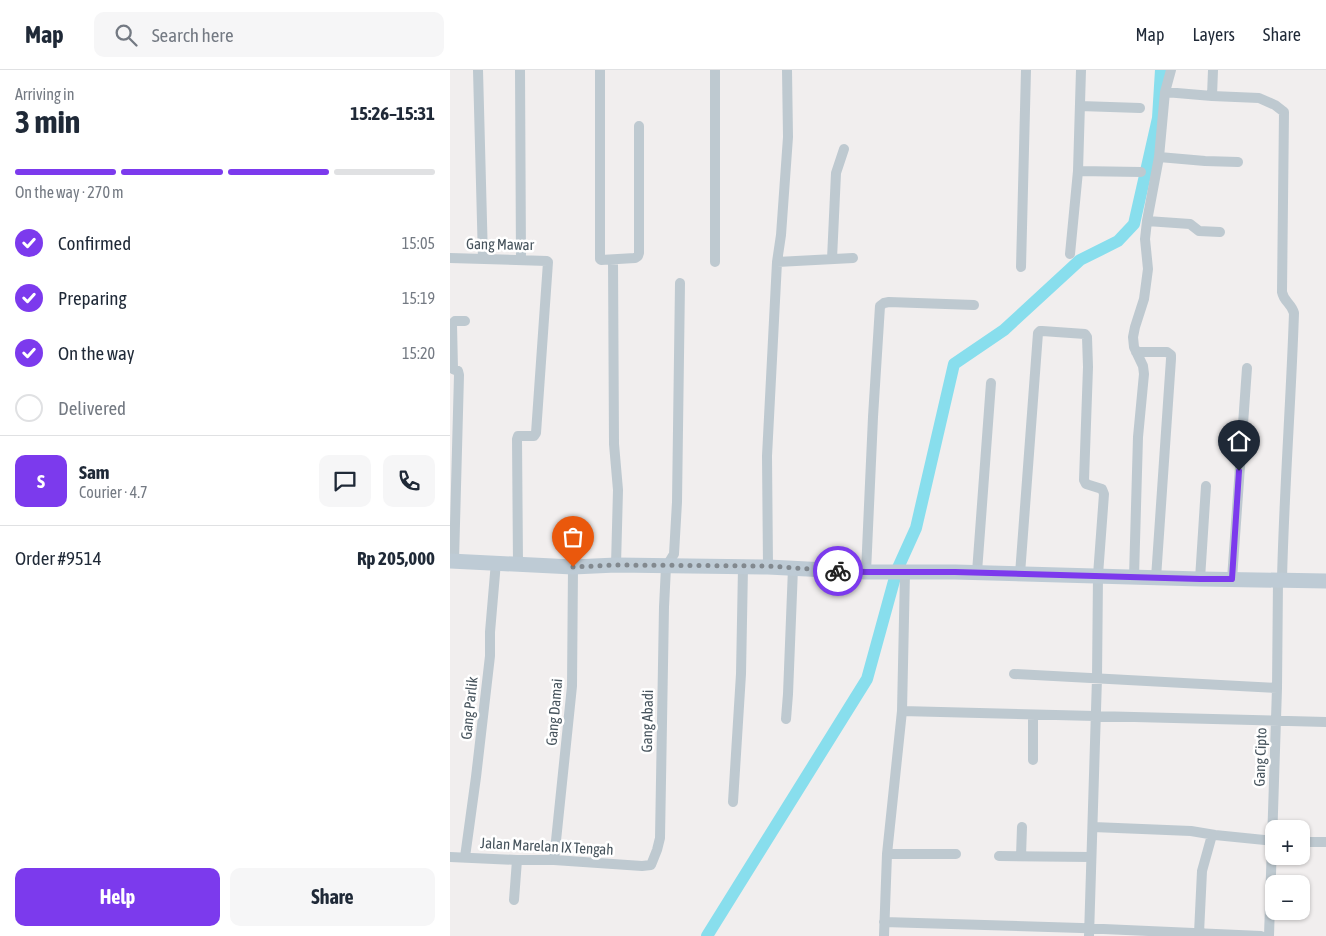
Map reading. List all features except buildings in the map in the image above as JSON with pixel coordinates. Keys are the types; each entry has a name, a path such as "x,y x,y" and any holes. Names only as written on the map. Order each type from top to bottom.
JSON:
{"main road":[{"path":"452,561 573,567 616,565 768,566 885,573 977,572 1326,581"}],"street":[{"path":"478,70 483,258"},
{"path":"520,70 521,260"},
{"path":"600,70 601,260 636,258 639,253 639,126"},
{"path":"715,70 715,262"},
{"path":"768,566 767,456 777,262 781,235 788,137 787,70"},
{"path":"1021,267 1026,70"},
{"path":"1070,254 1078,171 1081,70"},
{"path":"1134,577 1138,437 1144,374 1134,347 1133,337 1144,299 1148,269 1145,239 1147,221 1159,157 1165,92 1171,70"},
{"path":"1165,92 1212,96 1213,70"},
{"name":"Gang Cipto","path":"1212,96 1259,98 1284,112 1282,292 1284,299 1292,307 1294,313 1280,580 1274,820"},
{"path":"1080,106 1140,108"},
{"path":"832,259 836,173 844,149"},
{"path":"1159,157 1238,162"},
{"path":"1078,171 1141,172"},
{"path":"1147,221 1190,224 1200,231 1220,232"},
{"name":"Gang Mawar","path":"450,258 548,262 536,430 534,436 518,436 517,439 518,564"},
{"path":"777,262 853,258"},
{"path":"613,260 614,444 618,490 616,565"},
{"path":"666,566 674,554 677,502 680,283"},
{"path":"866,572 872,417 880,306 889,302 974,305"},
{"path":"452,561 459,375 458,371 451,369 452,324 455,321 465,320"},
{"path":"1020,574 1038,333 1040,331 1083,333 1087,336 1088,367 1084,480 1086,484 1102,489 1104,494 1098,575 1097,678 1089,932"},
{"path":"1136,352 1167,352 1171,355 1156,578"},
{"path":"1232,579 1246,368"},
{"path":"977,572 991,383"},
{"path":"1200,579 1206,486"},
{"name":"Gang Parlik","path":"465,857 490,656 490,632 496,562"},
{"name":"Gang Abadi","path":"642,866 651,864 660,838 666,566"},
{"path":"733,802 741,674 743,566"},
{"name":"Gang Damai","path":"554,860 572,686 573,567"},
{"path":"786,719 793,568"},
{"path":"884,936 887,854 902,711 903,572"},
{"path":"1014,674 1277,688"},
{"path":"902,711 1326,722"},
{"path":"1033,714 1033,760"},
{"path":"1021,856 1022,827"},
{"path":"1093,827 1191,831 1265,840"},
{"path":"1200,934 1202,872 1212,835"},
{"path":"1310,842 1326,842"},
{"path":"887,854 956,854"},
{"path":"999,856 1091,857"},
{"name":"Jalan Marelan IX Tengah","path":"450,857 554,860 642,866"},
{"path":"514,900 518,860"},
{"name":"Gang Cipto","path":"1269,936 1272,865"},
{"path":"884,922 1089,932 1260,936"}],"waterway":[{"path":"707,936 867,679 897,570 916,528 954,364 1004,330 1080,260 1118,241 1134,224 1158,118 1161,70"}],"way so far":[{"path":"573,567 616,565 768,566 838,571"}],"route":[{"path":"838,571 1232,579 1239,471"}]}
